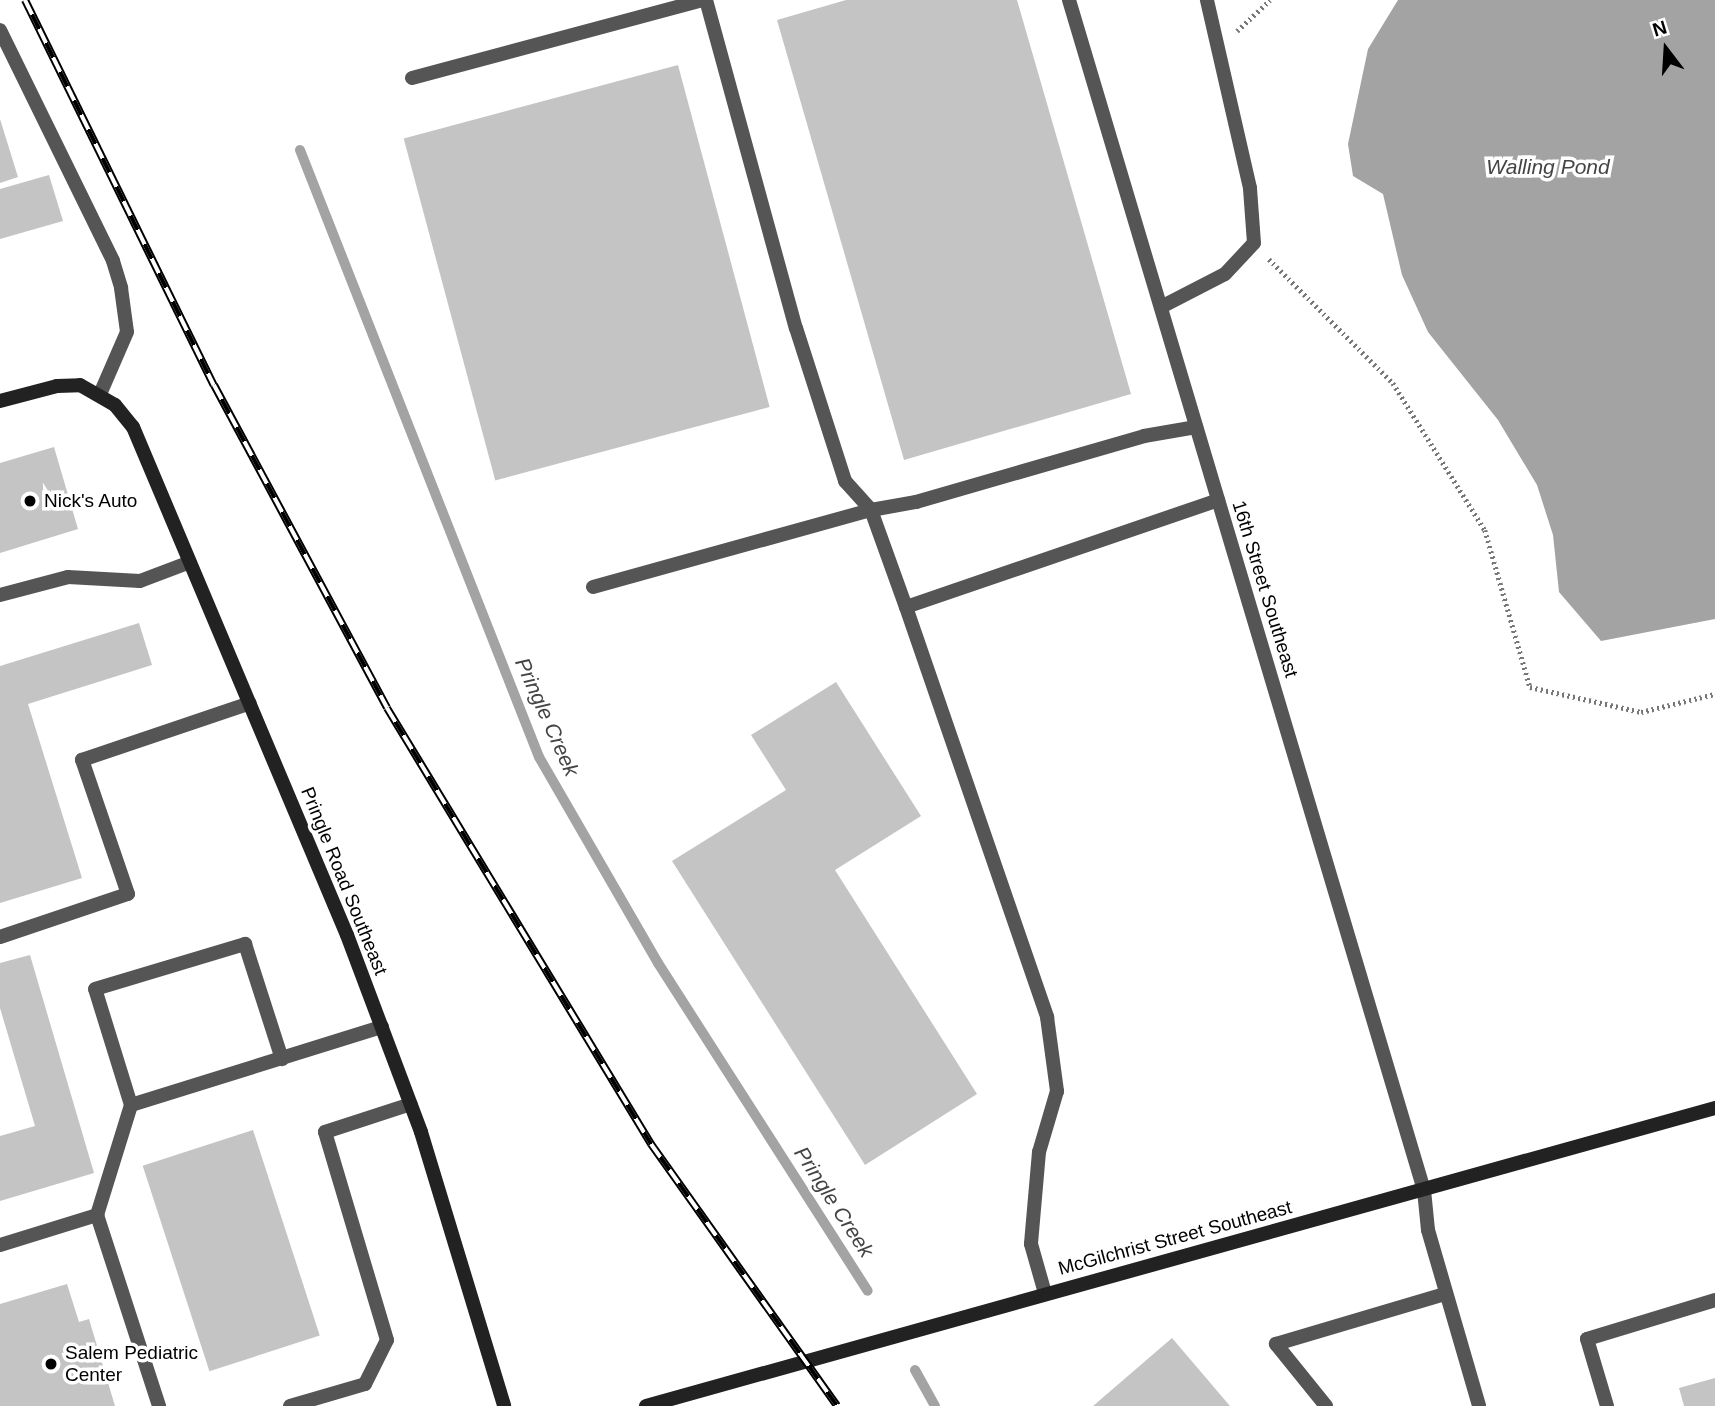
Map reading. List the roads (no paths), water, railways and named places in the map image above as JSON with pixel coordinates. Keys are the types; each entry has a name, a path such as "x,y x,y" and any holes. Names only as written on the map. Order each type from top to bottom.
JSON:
{"street":[{"path":"412,78 705,0 796,327 845,481 871,510 1047,1017 1057,1091 1039,1152 1031,1244 1045,1293"},
{"name":"16th Street Southeast","path":"1069,0 1424,1190 1428,1230 1479,1406"},
{"path":"1161,307 1225,274 1254,243 1250,188 1207,0"},
{"path":"0,30 113,261 121,288 127,332 100,394 80,386 57,386 0,401"},
{"name":"Pringle Road Southeast","path":"100,394 132,427 250,703 382,1027 411,1104 504,1406"},
{"path":"593,587 871,510 916,502 1144,436 1196,427"},
{"path":"906,607 1218,500"},
{"path":"0,595 68,577 140,581 190,562"},
{"path":"0,937 128,894 82,760 250,703"},
{"path":"159,1406 97,1215 131,1105 95,989 244,944 282,1059"},
{"path":"131,1105 382,1027"},
{"path":"290,1406 365,1384 387,1340 325,1132 411,1104"},
{"name":"McGilchrist Street Southeast","path":"646,1406 1715,1108"},
{"path":"0,1245 97,1215"},
{"path":"1326,1406 1276,1344 1446,1294"},
{"path":"1607,1406 1587,1339 1715,1300"}],"water":[{"name":"Walling Pond","path":"1398,0 1715,0 1715,619 1601,641 1559,592 1553,535 1537,485 1498,420 1428,332 1402,275 1383,194 1353,176 1348,144 1368,49"}],"waterway":[{"name":"Pringle Creek","path":"300,150 539,757 658,963 868,1291"},
{"name":"Pringle Creek","path":"915,1370 935,1406"}],"railway":[{"path":"25,0 214,385 387,708 651,1144 837,1406"}],"place":[{"name":"Nick's Auto","path":"30,501"},
{"name":"Salem Pediatric Center","path":"51,1364"}]}
